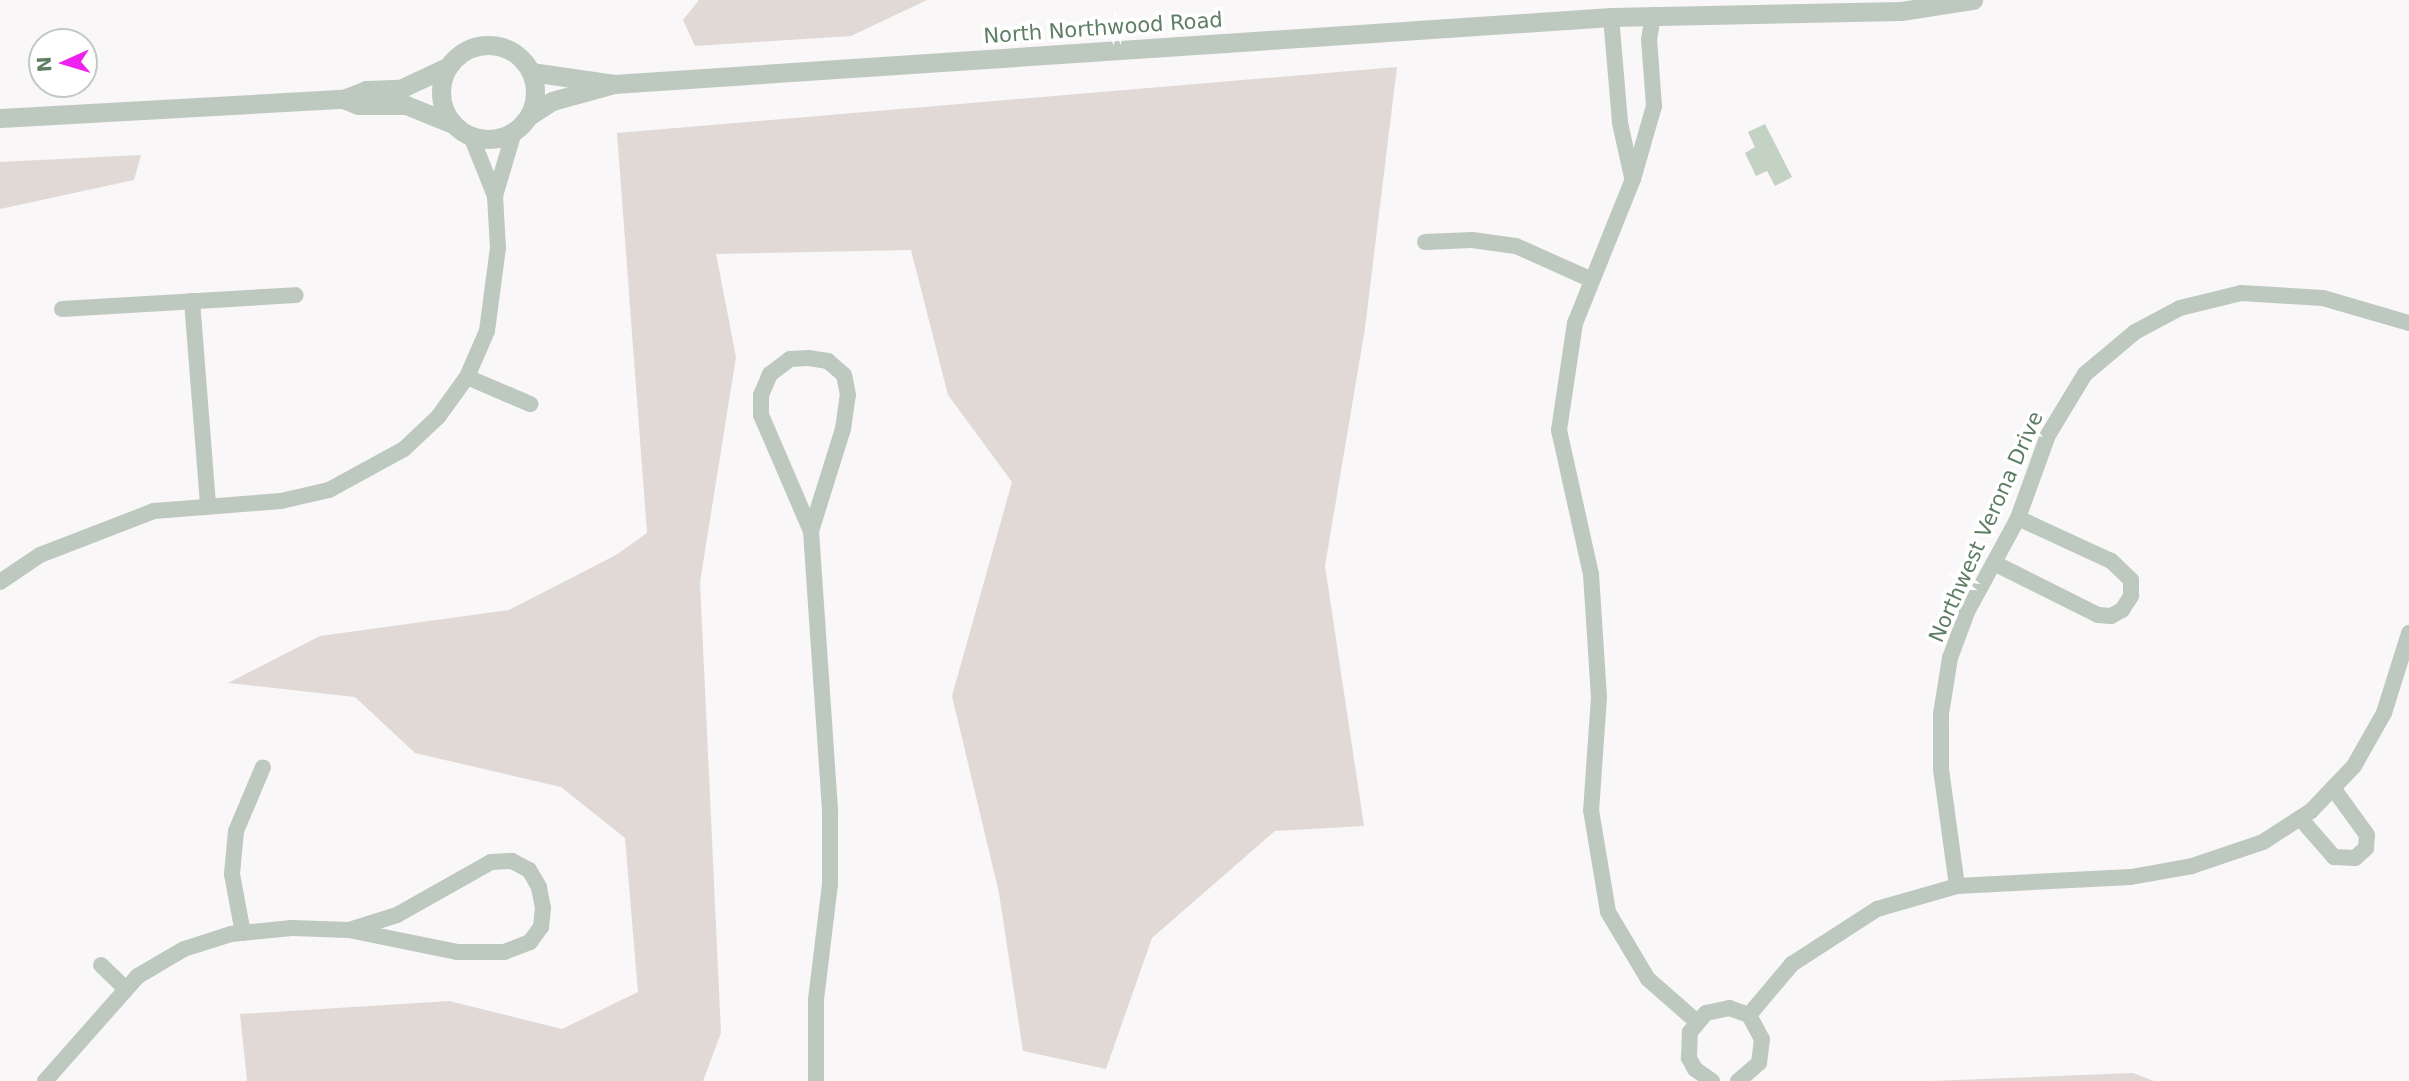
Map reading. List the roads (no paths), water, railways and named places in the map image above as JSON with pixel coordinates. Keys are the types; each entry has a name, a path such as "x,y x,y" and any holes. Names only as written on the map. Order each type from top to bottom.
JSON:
{"street":[{"name":"North Northwood Road","path":"529,116 552,101 614,84 1611,17 1901,11 1973,0"},
{"path":"1653,15 1649,39 1654,106 1633,179 1575,323 1559,430 1591,574 1599,696 1591,810 1608,912 1648,979 1696,1021"},
{"path":"1611,17 1619,123 1633,179"},
{"path":"0,118 343,99 366,90 400,89 449,66 466,51 486,45 517,55 531,72 535,99 529,116 514,132 498,139 471,136 453,124 406,105 358,105 343,99"},
{"path":"449,66 442,95 453,124"},
{"name":"North Northwood Road","path":"531,72 614,84"},
{"path":"0,582 40,555 154,511 281,501 329,491 369,472 404,449 438,417 467,377 487,331 495,290 495,196 514,132"},
{"path":"471,136 495,196"},
{"path":"1425,242 1472,240 1516,246 1592,281"},
{"name":"Northwest Verona Drive","path":"1957,886 1941,769 1941,714 1950,658 1967,612 2018,518 2048,435 2085,374 2135,332 2180,308 2241,293 2280,292 2323,298 2409,323"},
{"path":"62,309 296,295"},
{"path":"192,301 208,506"},
{"path":"811,531 843,429 848,395 844,375 828,361 790,359 770,374 761,395 761,415 811,531 830,825 830,884 816,1000 816,1081"},
{"path":"467,377 530,404"},
{"path":"1994,563 2098,615 2111,616 2122,610 2131,596 2131,580 2111,561 2018,518"},
{"path":"1749,1015 1778,978 1808,951 1877,909 1957,886 2131,877 2192,866 2263,842 2300,818 2354,766 2384,713 2409,633"},
{"path":"243,933 232,874 236,831 263,767"},
{"path":"2300,818 2334,857 2355,858 2366,848 2367,835 2333,788"},
{"path":"45,1081 138,976 184,949 243,933 292,928 349,930 457,952 504,952 530,942 541,927 544,908 539,887 529,870 512,861 491,862 397,915 349,930"},
{"path":"101,965 126,989"},
{"path":"1707,1080 1689,1058 1690,1032 1696,1021 1717,1009 1749,1015"},
{"path":"1749,1015 1762,1039 1763,1051 1752,1078"}]}
